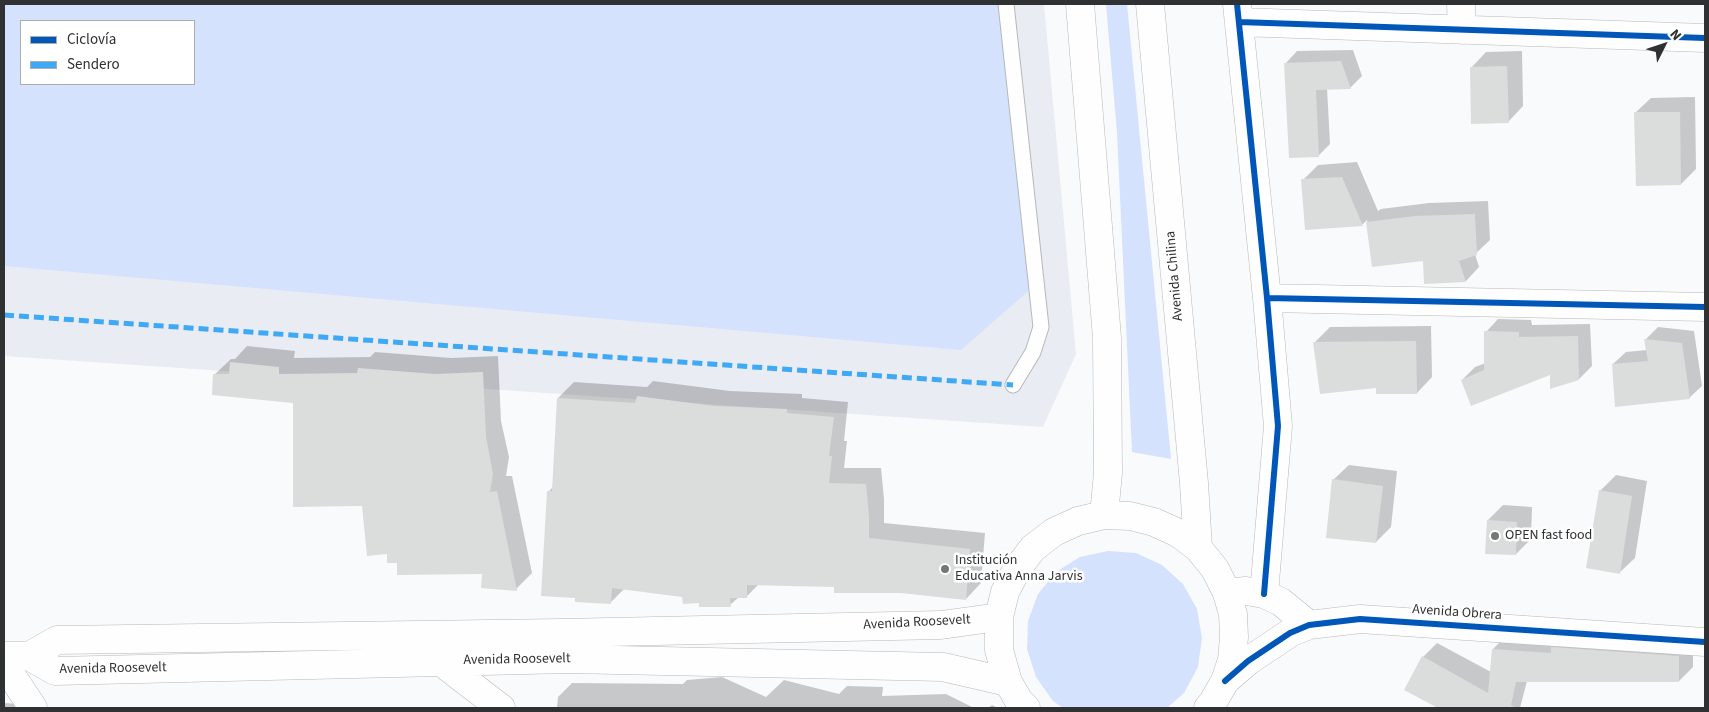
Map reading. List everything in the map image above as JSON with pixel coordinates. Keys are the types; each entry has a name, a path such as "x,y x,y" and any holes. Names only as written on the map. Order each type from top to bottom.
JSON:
{"main road":[{"path":"1080,4 1107,338 1108,472 1104,515"},
{"name":"Avenida Chilina","path":"1150,4 1194,483 1198,548"},
{"path":"1264,594 1278,426 1238,13 1461,17 1705,38"},
{"path":"1267,298 1705,307"},
{"path":"1026,708 1019,701 1008,682 999,650 999,617 1005,592 1017,569 1034,548 1054,532 1078,521 1104,515 1130,516 1154,522 1178,533 1198,548 1215,569 1227,593 1232,614 1234,637 1232,660 1224,681 1208,708"},
{"path":"1227,593 1246,591 1264,594 1281,602 1309,625"},
{"name":"Avenida Roosevelt","path":"16,656 57,640 561,633 941,625 999,617"},
{"name":"Avenida Obrera","path":"1224,681 1248,660 1290,633 1309,625 1360,619 1705,642"},
{"name":"Avenida Roosevelt","path":"16,656 55,671 569,659 943,667 1008,682"},
{"path":"441,662 501,708"},
{"path":"4,664 33,708"}],"lane":[{"path":"1006,4 1041,327 1033,352 1013,385"}],"shaded area":[{"path":"4,4 1044,4 1076,354 1043,427 4,356"},
{"path":"4,4 1004,4 1043,278 961,350 4,266"},
{"path":"1106,4 1127,4 1171,459 1132,452 1117,133"},
{"path":"1108,551 1136,553 1162,565 1183,584 1197,609 1202,638 1198,667 1184,693 1167,708 1063,708 1053,701 1036,677 1027,649 1028,621 1038,594 1056,572 1080,557"}],"building":[{"path":"1341,61 1351,89 1316,90 1319,157 1289,158 1284,63"},
{"path":"1507,66 1509,123 1471,124 1470,67"},
{"path":"1634,112 1680,112 1681,185 1636,186"},
{"path":"1342,177 1363,226 1305,230 1301,179"},
{"path":"1475,214 1477,255 1459,261 1466,282 1424,284 1423,261 1372,267 1366,222 1415,216"},
{"path":"1484,331 1519,332 1519,337 1578,336 1579,380 1550,389 1550,375 1471,406 1461,380 1484,370"},
{"path":"1644,339 1682,343 1690,399 1615,407 1612,364 1648,361"},
{"path":"1416,341 1417,394 1376,394 1376,388 1320,394 1313,342"},
{"path":"230,362 279,367 279,374 357,373 358,368 435,374 483,372 486,437 493,474 490,492 497,491 517,591 481,588 482,574 397,575 397,563 387,563 387,554 367,556 362,506 293,507 293,403 212,395 213,374 229,374"},
{"path":"637,396 714,406 787,409 787,413 834,417 829,456 832,456 829,483 866,484 869,538 970,549 966,600 901,593 834,593 834,587 747,585 747,598 730,598 731,607 699,607 699,603 683,604 682,597 612,588 611,604 575,602 575,598 541,596 547,491 552,491 557,398 635,403"},
{"path":"1332,479 1383,486 1376,543 1326,538"},
{"path":"1599,490 1632,496 1620,574 1586,568"},
{"path":"1487,520 1517,522 1516,555 1485,554"},
{"path":"1551,647 1679,656 1679,682 1516,682 1511,705 1517,708 1438,708 1404,690 1422,656 1488,693 1492,649 1551,653"}],"marked path":[{"path":"4,315 1013,385"}],"cycle path":[{"path":"1237,4 1278,426 1264,594"},
{"path":"1239,22 1705,38"},
{"path":"1267,298 1705,307"},
{"path":"1225,681 1248,661 1290,633 1309,625 1360,619 1705,642"}],"place":[{"name":"OPEN fast food","path":"1495,536"},
{"name":"Institución Educativa Anna Jarvis","path":"945,569"}]}
